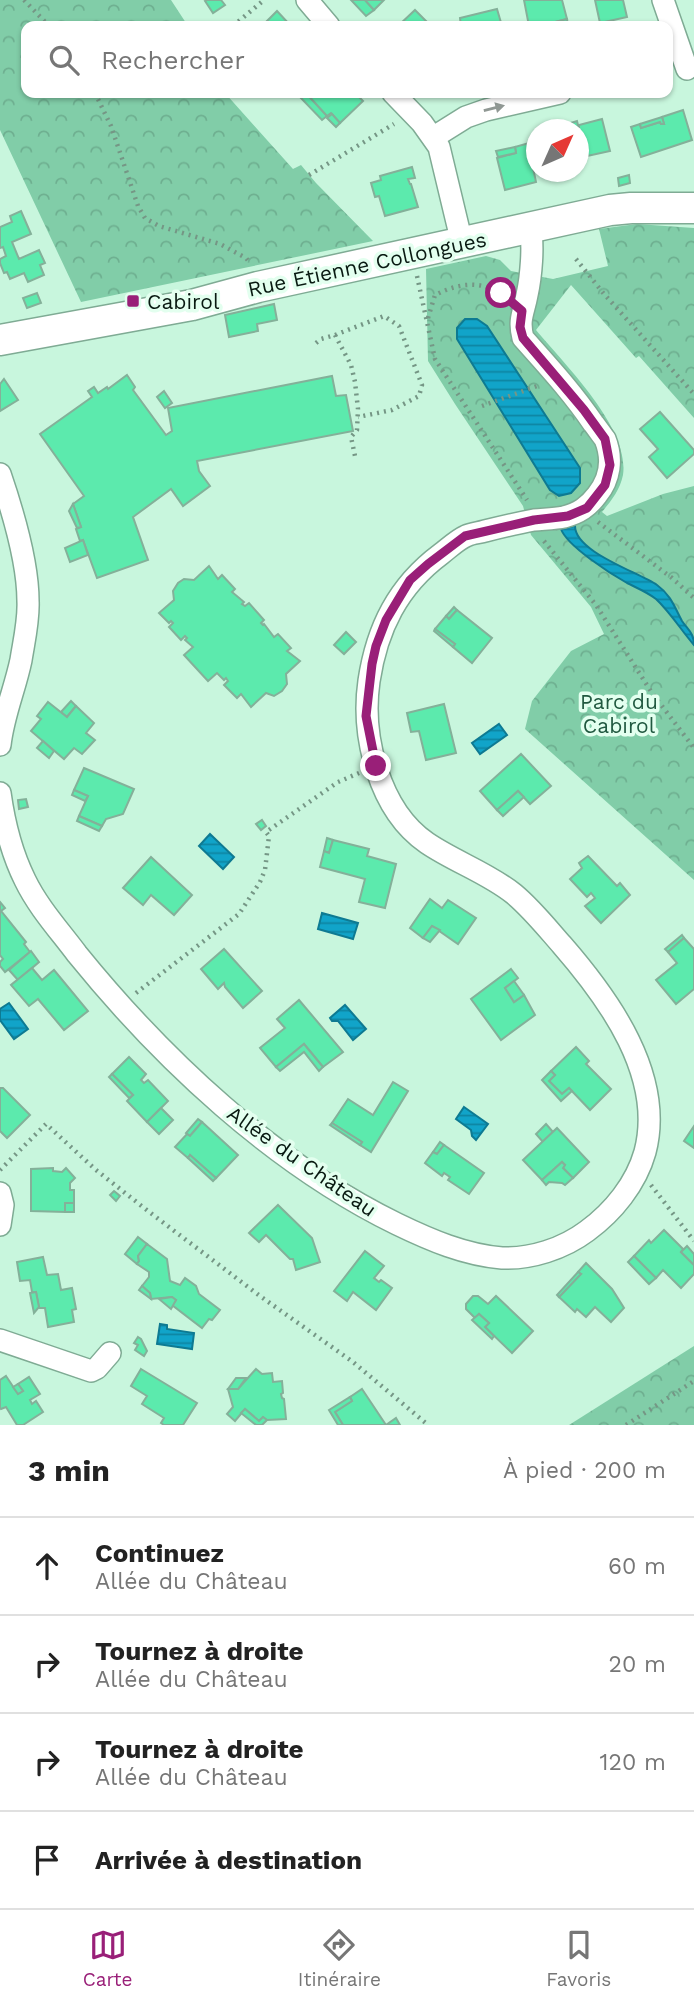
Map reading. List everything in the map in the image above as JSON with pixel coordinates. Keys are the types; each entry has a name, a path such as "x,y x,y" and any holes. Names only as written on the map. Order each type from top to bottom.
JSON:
{"main road":[{"name":"Rue Étienne Collongues","path":"0,340 192,305 258,287 610,210 694,208"}],"street":[{"path":"307,0 325,21"},
{"path":"663,0 669,21"},
{"path":"673,34 683,69"},
{"path":"398,98 434,137 443,156 462,243"},
{"path":"434,137 476,113 539,98"},
{"path":"530,228 530,269 520,327 523,338 605,439 610,465 605,485 587,508"},
{"path":"0,474 24,565 29,603 20,662 0,745"},
{"name":"Allée du Château","path":"0,793 7,829 24,879 53,923 120,1005 227,1110 263,1139 365,1208 452,1247 503,1258 524,1257 564,1245 599,1222 628,1188 639,1167 645,1150 649,1118 642,1074 635,1054 612,1010 579,964 513,893 438,850 408,827 395,809 376,766 366,716 376,646 386,620 410,580 465,536 534,520 568,516 587,508"},
{"path":"0,1193 3,1205 0,1225"},
{"path":"0,1340 91,1371 110,1353"}],"path":[{"path":"24,0 43,21"},
{"path":"239,21 264,0"},
{"path":"97,98 111,126 138,206 145,218 159,226 220,244 246,258 254,269 258,287"},
{"path":"309,175 412,113"},
{"path":"412,254 435,359 525,496 543,540 596,605 652,693 694,748"},
{"path":"576,260 694,394"},
{"path":"427,321 435,295 453,286 480,284 501,293 522,311"},
{"path":"316,343 384,316 399,326 422,385 418,396 392,410 358,417"},
{"path":"335,334 351,365 355,382 358,430 351,437 355,456"},
{"path":"482,406 544,383"},
{"path":"587,508 600,524 672,578 694,598"},
{"path":"120,1005 239,914 265,870 269,836 266,832 338,782 376,766"},
{"path":"0,1170 46,1124 96,1170 260,1296 353,1362 427,1425"},
{"path":"639,1167 669,1211 694,1241"},
{"path":"626,1425 694,1381"}],"green space":[{"path":"0,0 171,0 185,21 21,21 21,98 229,98 293,169 301,165 373,241 81,302 0,130"},
{"name":"Parc du Cabirol","path":"637,224 694,228 694,418 571,285 536,330 593,398 616,437 622,457 623,475 612,499 602,512 607,516 663,494 694,486 694,880 525,729 532,701 571,651 604,634 591,607 531,535 523,506 428,361 426,269 486,256 500,260 511,271 553,279 608,266 599,229"},
{"path":"694,1346 694,1425 569,1425"}],"water":[{"path":"465,319 477,319 487,326 580,468 580,483 571,493 559,496 550,490 457,339 457,328"},
{"path":"575,526 585,544 596,553 662,589 692,635 694,645 656,599 590,559 561,529"},
{"path":"499,724 507,735 480,754 472,743"},
{"path":"210,834 234,857 223,869 199,846"},
{"path":"322,913 358,923 353,939 318,929"},
{"path":"9,1003 28,1029 14,1039 0,1020 0,1009"},
{"path":"345,1005 366,1029 353,1040 338,1021 332,1021 330,1018"},
{"path":"464,1107 488,1124 476,1140 471,1130 456,1119"},
{"path":"160,1324 167,1325 167,1329 194,1333 192,1349 157,1344"}],"building":[{"path":"221,0 225,5 213,13 205,1"},
{"path":"351,0 365,0 374,10 366,16"},
{"path":"365,0 384,0 374,10"},
{"path":"524,0 562,0 567,19 528,21"},
{"path":"595,0 623,0 627,17 600,21"},
{"path":"497,9 501,21 460,21 460,18"},
{"path":"415,10 426,21 403,21"},
{"path":"277,11 286,21 267,21"},
{"path":"301,98 311,98 327,116 322,120"},
{"path":"311,98 360,98 363,101 340,123 331,113 327,116"},
{"path":"683,110 692,140 641,157 631,127 640,124 641,128 660,122 664,124 662,117"},
{"path":"332,114 340,123 336,127 327,118"},
{"path":"662,117 664,124 660,122 641,128 640,124"},
{"path":"602,119 610,151 589,156 589,122"},
{"path":"526,144 526,182 536,182 505,190 497,158 516,153 515,147"},
{"path":"515,147 516,153 498,157 496,151"},
{"path":"412,167 415,178 408,179 418,207 385,216 379,196 375,197 371,183 381,180 380,176"},
{"path":"629,175 630,183 619,186 618,178"},
{"path":"21,211 31,234 12,242 19,259 39,250 45,263 40,265 44,275 28,282 24,273 10,279 0,263 0,259 6,256 3,247 0,248 0,227 12,222 10,216"},
{"path":"37,293 41,303 27,308 23,298"},
{"path":"274,304 277,320 257,324 258,331 229,337 225,315"},
{"path":"127,375 135,387 133,390 166,435 172,431 168,408 332,376 336,396 346,395 353,431 197,461 199,471 210,486 183,506 171,489 133,517 148,560 97,578 83,540 80,541 76,529 81,527 73,504 84,496 40,434 92,397 88,391 94,387 98,393 107,387 108,389"},
{"path":"4,379 18,400 0,411 0,384"},
{"path":"164,391 172,403 165,408 157,397"},
{"path":"660,412 694,450 694,454 667,478 649,457 658,449 640,429"},
{"path":"73,504 81,527 77,528 69,511"},
{"path":"83,540 88,555 70,562 65,548"},
{"path":"209,566 218,579 222,575 235,589 232,592 244,602 242,604 245,606 249,603 264,620 261,623 274,637 278,634 291,648 287,651 300,661 286,674 287,684 282,691 274,696 266,693 251,707 241,694 237,698 224,685 228,681 226,678 224,680 217,673 208,681 184,655 193,647 185,640 187,638 185,636 181,640 169,627 173,623 169,623 159,613 174,600 173,591 178,583 184,579 194,580"},
{"path":"454,607 457,610 449,619 446,616"},
{"path":"457,610 492,638 472,663 453,647 455,644 435,629 446,616 449,619"},
{"path":"435,629 455,644 453,647 434,631"},
{"path":"346,632 356,642 344,654 334,645"},
{"path":"71,701 76,706 67,717 61,712"},
{"path":"48,702 67,717 76,706 94,723 86,733 95,740 82,754 74,748 64,759 31,731 41,719 37,716"},
{"path":"444,704 456,753 426,760 419,731 411,732 407,713"},
{"path":"43,741 54,751 49,758 37,748"},
{"path":"521,754 551,786 530,804 518,791 497,810 480,791"},
{"path":"84,768 134,789 123,814 106,819 102,826 79,816 88,796 74,790"},
{"path":"74,790 88,796 85,801 72,795"},
{"path":"518,791 524,797 503,816 497,810"},
{"path":"26,799 28,807 19,809 18,800"},
{"path":"79,816 102,826 99,831 77,821"},
{"path":"262,820 266,826 261,830 256,824"},
{"path":"327,838 333,840 329,853 324,851"},
{"path":"333,840 369,849 367,856 396,864 385,908 359,902 365,879 320,867 324,851 329,853"},
{"path":"588,856 617,886 620,883 630,895 601,923 585,906 595,898 591,893 587,897 570,879 582,868 579,863"},
{"path":"151,857 192,895 174,915 151,895 143,905 123,888"},
{"path":"430,899 442,908 448,900 476,918 458,944 432,926 423,938 410,928"},
{"path":"0,902 5,908 1,911 26,942 24,944 30,952 5,972 0,966 3,959 0,955"},
{"path":"432,926 440,930 430,942 423,938"},
{"path":"682,935 684,938 668,952 665,949"},
{"path":"684,938 694,949 694,989 676,1004 656,980 677,963 668,952"},
{"path":"224,949 262,991 243,1008 224,983 218,989 201,969"},
{"path":"31,951 39,962 18,980 9,970"},
{"path":"32,968 42,980 54,970 88,1011 64,1030 38,999 29,1006 11,985"},
{"path":"511,969 518,978 505,988 514,1002 524,995 535,1015 501,1040 471,999"},
{"path":"514,981 524,995 514,1002 505,988"},
{"path":"299,1000 343,1052 323,1067 304,1044 276,1067 260,1048 285,1028 277,1019"},
{"path":"304,1044 323,1067 319,1071 304,1052 280,1071 276,1067"},
{"path":"576,1047 589,1061 586,1064 611,1089 590,1110 569,1088 562,1094 549,1081 555,1075 551,1071"},
{"path":"129,1057 146,1074 141,1080 144,1083 148,1080 168,1101 147,1122 127,1101 133,1095 112,1074"},
{"path":"551,1071 555,1075 549,1081 562,1094 569,1088 572,1091 561,1101 542,1080"},
{"path":"112,1074 133,1095 129,1098 109,1077"},
{"path":"393,1082 408,1091 371,1152 360,1145 362,1142 332,1123 348,1099 373,1115"},
{"path":"0,1088 30,1115 7,1138 0,1131"},
{"path":"161,1108 173,1120 159,1134 147,1122"},
{"path":"198,1119 202,1122 190,1136 186,1133"},
{"path":"202,1122 238,1155 216,1178 190,1155 188,1158 175,1147 187,1134 190,1136"},
{"path":"332,1123 362,1142 360,1145 330,1125"},
{"path":"546,1124 553,1132 543,1142 536,1134"},
{"path":"694,1126 694,1148 684,1141"},
{"path":"557,1128 589,1162 573,1178 563,1168 565,1165 562,1162 542,1180 523,1160"},
{"path":"440,1142 444,1145 437,1154 433,1152"},
{"path":"444,1145 484,1173 469,1194 448,1180 450,1177 444,1173 442,1176 425,1163 433,1152 437,1154"},
{"path":"190,1155 216,1178 213,1181 188,1158"},
{"path":"562,1162 565,1165 563,1168 573,1178 565,1185 549,1182 546,1185 542,1180"},
{"path":"53,1168 53,1171 62,1172 66,1168 75,1178 70,1183 70,1190 74,1190 74,1203 65,1203 65,1212 31,1211 31,1169"},
{"path":"114,1191 120,1196 116,1201 110,1195"},
{"path":"65,1203 74,1203 74,1212 65,1212"},
{"path":"278,1205 312,1238 320,1262 296,1270 293,1259 266,1235 259,1242 249,1233"},
{"path":"664,1230 694,1265 694,1274 681,1288 663,1270 656,1278 634,1256 649,1240 651,1243"},
{"path":"138,1237 147,1244 138,1256 137,1264 125,1254"},
{"path":"147,1244 167,1259 170,1281 180,1285 185,1278 196,1286 199,1294 220,1310 202,1328 172,1305 176,1300 172,1297 151,1299 150,1293 142,1286 149,1277 149,1272 137,1264 138,1256"},
{"path":"687,1246 694,1254 694,1265 681,1252"},
{"path":"365,1251 384,1266 374,1278 392,1288 376,1310 353,1292 347,1301 334,1291"},
{"path":"634,1256 656,1278 649,1284 628,1262"},
{"path":"43,1257 47,1275 58,1274 61,1290 72,1288 76,1309 72,1310 74,1322 48,1327 45,1308 39,1308 30,1280 20,1281 17,1262"},
{"path":"586,1263 612,1289 624,1308 611,1322 595,1307 586,1317 577,1309 575,1312 559,1297 581,1274 578,1272"},
{"path":"578,1272 581,1274 559,1297 557,1295"},
{"path":"142,1286 150,1293 151,1299 139,1290"},
{"path":"36,1292 39,1307 34,1313 30,1293"},
{"path":"473,1296 478,1296 488,1304 496,1296 533,1331 512,1353 485,1327 489,1323 479,1314 475,1318 466,1309 466,1304"},
{"path":"172,1297 176,1300 171,1309 159,1299"},
{"path":"479,1314 489,1323 485,1327 494,1336 492,1339 472,1320"},
{"path":"138,1337 147,1351 144,1356 135,1350 138,1345 134,1343"},
{"path":"141,1369 197,1403 183,1425 164,1425 161,1423 164,1418 142,1404 147,1396 131,1386"},
{"path":"256,1369 262,1374 272,1373 273,1382 282,1381 281,1394 286,1419 267,1420 263,1417 259,1421 245,1409 235,1421 227,1414 233,1407 228,1389 238,1389"},
{"path":"6,1376 18,1394 23,1391 18,1384 29,1377 40,1394 30,1400 32,1404 36,1401 43,1412 23,1425 17,1425 6,1407 0,1408 0,1380"},
{"path":"236,1378 246,1378 238,1389 228,1389"},
{"path":"18,1384 23,1391 18,1394 13,1387"},
{"path":"362,1389 386,1425 343,1425 335,1412 352,1401 350,1397"},
{"path":"350,1397 352,1401 335,1412 343,1425 338,1425 329,1410"},
{"path":"245,1409 259,1421 263,1417 267,1420 262,1425 256,1425 241,1413"},
{"path":"396,1418 400,1425 386,1425"}],"place":[{"name":"Cabirol","path":"133,301"}],"route":[{"path":"376,766 366,716 372,664 386,620 410,580 465,536 534,520 568,516 587,508 605,485 610,465 605,439 523,338 520,327 522,311 501,293"}]}
